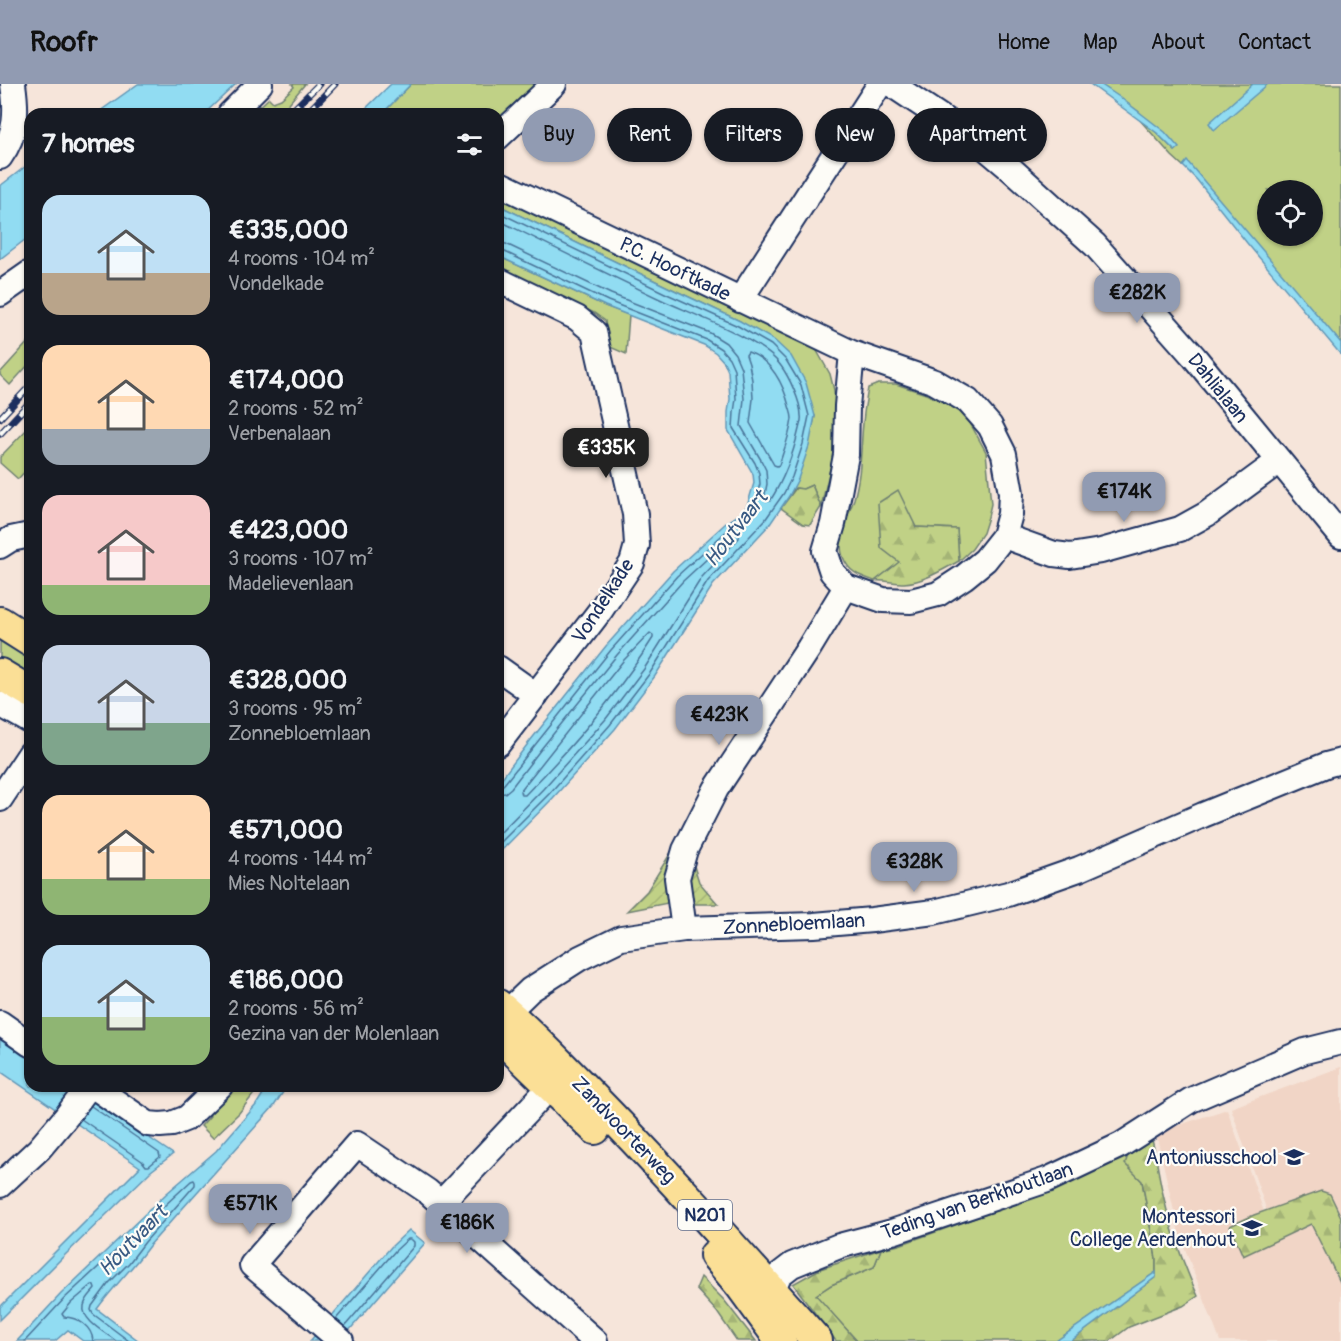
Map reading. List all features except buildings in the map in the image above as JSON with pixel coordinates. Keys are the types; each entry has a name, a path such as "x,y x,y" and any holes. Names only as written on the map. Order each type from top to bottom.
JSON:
{"main road":[{"path":"0,622 24,637"},
{"path":"0,674 24,688"},
{"name":"Zandvoorterweg","path":"504,1023 553,1084 671,1204 719,1260 767,1303 817,1341"},
{"name":"Zandvoorterweg","path":"767,1303 781,1341"}],"street":[{"path":"0,157 8,146 15,124 13,84"},
{"path":"504,131 554,84"},
{"path":"740,300 880,84"},
{"name":"Dahlialaan","path":"891,84 981,144 1095,245 1195,358 1341,536"},
{"path":"236,108 259,85"},
{"name":"P.C. Hooftkade","path":"504,186 852,353 935,382 968,401 990,426 1004,454 1011,493 1010,514 1004,536"},
{"path":"0,294 24,277"},
{"name":"Vondelkade","path":"504,283 577,318 594,332 635,514 637,545 632,563 600,611 504,736"},
{"path":"852,353 847,405 846,455 833,524 825,551 832,572 846,587 883,600 911,601 938,594 985,560 1004,536 1054,555 1070,555 1101,551 1179,529 1207,514 1279,461"},
{"path":"0,546 11,539 24,536"},
{"path":"684,929 677,878 685,850 716,789 846,587"},
{"path":"504,672 536,695"},
{"path":"0,704 24,718"},
{"name":"Zonnebloemlaan","path":"504,1014 530,990 580,958 621,938 684,929 814,925 872,920 934,912 1008,894 1079,869 1203,815 1341,761"},
{"path":"0,799 24,763"},
{"path":"0,1023 24,1040"},
{"name":"Teding van Berkhoutlaan","path":"767,1303 779,1275 792,1265 839,1246 892,1232 1047,1180 1121,1145 1191,1100 1305,1051 1341,1042"},
{"path":"441,1203 553,1084"},
{"path":"0,1185 39,1149 86,1092"},
{"path":"96,1092 148,1124 160,1125 172,1124 187,1118 214,1092"},
{"path":"341,1341 252,1265 357,1144 427,1191 595,1341"}],"shaded area":[{"name":"Antoniusschool","path":"1341,1067 1341,1253 1319,1207 1270,1220 1231,1108"},
{"name":"Montessori College Aerdenhout","path":"1227,1109 1268,1223 1317,1210 1341,1261 1341,1341 1220,1341 1179,1233 1156,1133"}],"green space":[{"path":"292,84 305,84 285,108 258,108 269,98 273,102 281,99 294,87"},
{"path":"411,84 535,84 504,113 504,108 388,108"},
{"path":"1100,84 1341,84 1341,346 1257,246 1323,246 1323,180 1257,180 1257,246 1187,162 1183,166 1138,118 1176,150 1138,111"},
{"path":"504,200 813,344 830,374 834,390 836,418 834,452 821,507 812,485 803,489 795,488 789,496 805,457 815,416 740,321 504,208"},
{"path":"504,259 629,315 626,354 608,346 605,321 594,313 504,270"},
{"path":"24,347 24,370 10,385 0,373"},
{"path":"878,384 896,384 926,394 956,408 970,423 986,452 991,504 983,533 972,549 959,561 957,529 916,527 900,562 875,581 848,567 841,550 841,542 857,487 868,388"},
{"path":"24,432 24,472 18,479 0,463 0,457"},
{"path":"812,485 821,507 810,525 803,524 781,508 796,488 803,489"},
{"path":"898,490 916,527 957,529 959,561 933,575 911,582 875,581 899,562 881,548 878,503"},
{"path":"0,636 24,654 24,675 0,663"},
{"path":"675,846 667,872 668,903 627,911 647,891"},
{"path":"693,863 699,882 718,904 693,904 690,877"},
{"path":"223,1092 255,1092 239,1113 213,1138 201,1126 210,1116 205,1108"},
{"path":"1151,1136 1173,1231 1198,1296 1183,1306 1129,1327 1110,1341 1071,1341 1156,1277 1156,1258 1142,1181 1125,1164 1131,1146"},
{"path":"1131,1146 1126,1164 1142,1181 1156,1258 1156,1272 1056,1341 857,1341 815,1295 831,1285 874,1267 881,1249 899,1245 1026,1200 1068,1182"},
{"path":"1321,1191 1330,1194 1341,1217 1341,1284 1311,1224 1243,1256 1230,1226"},
{"path":"881,1249 874,1267 831,1285 816,1295 857,1341 836,1341 793,1284 820,1269"},
{"path":"701,1277 724,1300 756,1341 737,1341 717,1312 696,1289"}],"water":[{"path":"138,84 236,84 210,108 104,108"},
{"path":"391,84 411,84 388,108 366,108"},
{"path":"1090,84 1100,84 1121,98 1165,132 1179,148 1175,151 1157,133"},
{"path":"1253,84 1268,84 1214,130 1209,123"},
{"path":"1187,161 1341,343 1341,355 1197,180 1183,166"},
{"path":"24,168 24,241 0,259 0,186"},
{"name":"Houtvaart","path":"504,208 740,321 774,340 791,356 806,383 815,416 809,446 798,479 770,524 713,585 655,676 615,729 504,848 504,775 606,646 673,571 726,523 743,512 754,483 753,474 728,430 730,399 728,371 724,362 704,345 605,306 504,259"},
{"path":"0,1038 24,1054 24,1087 0,1071"},
{"path":"31,1092 81,1092 173,1154 151,1171 0,1320 0,1307 140,1167"},
{"name":"Houtvaart","path":"264,1092 283,1092 274,1106 149,1246 97,1309 139,1341 83,1341 68,1330 55,1341 17,1341 61,1294 167,1193 216,1151 256,1105"},
{"path":"409,1230 425,1243 340,1341 310,1341 391,1247"},
{"path":"1156,1272 1156,1277 1071,1341 1056,1341"}],"railway":[{"path":"295,108 319,84"},
{"path":"312,108 335,84"},
{"path":"0,418 24,392"},
{"path":"0,434 24,408"}],"place":[{"name":"Antoniusschool","path":"1294,1157"},
{"name":"Montessori College Aerdenhout","path":"1252,1228"}]}
